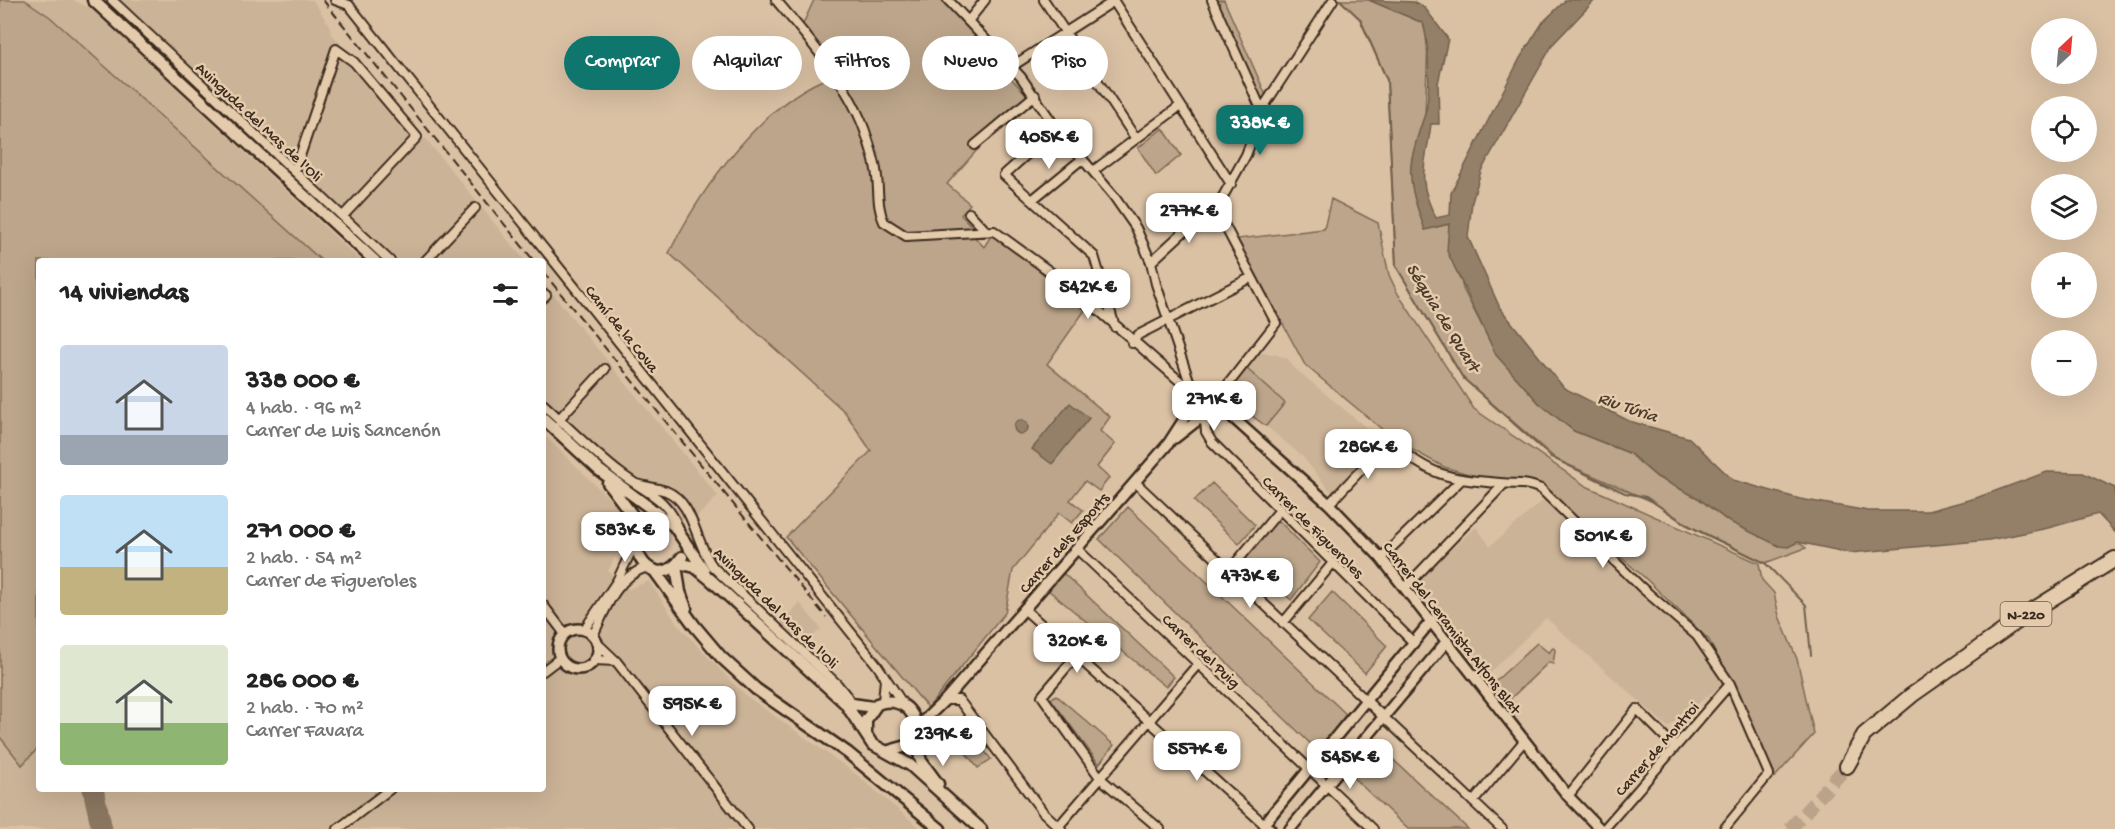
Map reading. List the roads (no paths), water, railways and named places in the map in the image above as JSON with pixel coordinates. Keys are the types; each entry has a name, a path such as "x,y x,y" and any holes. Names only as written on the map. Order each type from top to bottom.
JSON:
{"highway":[{"name":"N-220","path":"1847,766 1864,735 1940,675 2033,609 2115,559"}],"main road":[{"path":"93,0 372,258"},
{"path":"546,421 599,470 680,531 685,544 711,580"},
{"path":"599,470 633,516 638,557 651,569 694,626 722,657 756,689 848,753 940,829"},
{"path":"637,538 651,523 666,522"},
{"path":"685,544 677,564 680,592 694,626"},
{"path":"651,569 669,569 677,564 695,567 850,704 877,748 889,751 910,765 981,829"},
{"path":"850,704 903,704 912,713 921,761 955,805"},
{"path":"867,734 866,720 878,704"},
{"path":"889,751 907,746 914,732"}],"street":[{"name":"Avinguda del Mas de l'Oli","path":"110,0 387,258"},
{"name":"Camí de la Cova","path":"335,0 350,3 877,665 903,704"},
{"path":"776,0 819,51 857,110 877,176 877,196 884,222 906,236 990,232"},
{"path":"948,0 983,36"},
{"path":"969,20 985,0"},
{"path":"1044,0 1136,139"},
{"path":"1212,0 1262,111"},
{"path":"1019,62 1113,1 1231,184"},
{"path":"1151,262 1204,213 1216,209 1246,154 1262,111 1331,4"},
{"path":"295,171 336,49 354,62 417,137 343,216"},
{"path":"1019,76 1035,95 1056,128 1093,171 1136,228 1151,262 1168,322 1196,395"},
{"path":"975,146 1035,95"},
{"path":"1093,171 1180,106"},
{"path":"1056,128 1004,175 1094,256 1115,327"},
{"path":"1032,200 1082,159"},
{"path":"428,258 475,208"},
{"path":"1196,395 1190,410 1202,421 1216,412 1215,401 1276,323 1250,278 1216,209"},
{"path":"969,213 990,232 1074,289 1132,343 1196,395 1207,395 1215,401"},
{"path":"1132,343 1138,335 1168,322 1250,278"},
{"path":"559,419 605,369"},
{"name":"Avinguda del Mas de l'Oli","path":"546,407 621,474 661,500 673,512 680,531"},
{"name":"Carrer dels Esports","path":"914,732 945,700 1168,444 1190,410"},
{"name":"Carrer del Ceramista Alfons Blat","path":"1216,412 1231,416 1329,504 1381,558 1568,796 1600,829"},
{"name":"Carrer dels Esports","path":"1168,444 1202,421"},
{"name":"Carrer de Figueroles","path":"1202,421 1212,442 1332,564 1414,643"},
{"path":"1329,504 1388,441 1435,474 1461,480 1504,484 1522,481 1541,489 1641,587 1697,636 1730,684 1769,774 1724,829"},
{"path":"1381,558 1461,480"},
{"path":"1135,482 1502,829"},
{"name":"Avinguda del Mas de l'Oli","path":"637,484 667,492 678,499 690,515 702,552 713,567 837,684 850,704"},
{"path":"1405,588 1504,484"},
{"path":"1229,571 1279,511"},
{"path":"594,660 591,636 637,538"},
{"name":"Carrer del Puig","path":"1077,549 1373,829"},
{"path":"1283,623 1332,564"},
{"path":"591,636 628,574 651,569"},
{"path":"546,609 565,634"},
{"path":"1024,609 1147,722 1267,826 1310,769 1432,620"},
{"path":"615,661 594,660 589,665 576,669 564,664 560,658 558,645 565,634 578,629 591,636 615,661 748,829"},
{"path":"1290,829 1447,641"},
{"path":"1076,656 1042,696 1101,779 1160,829"},
{"path":"546,669 560,658"},
{"path":"945,700 959,700 1043,812 1060,828 1198,664"},
{"path":"878,704 885,679"},
{"name":"Carrer de Montroi","path":"1604,829 1730,684"},
{"path":"1568,796 1636,709 1674,746"},
{"path":"912,713 932,712"},
{"path":"1473,802 1524,741"},
{"path":"338,829 386,792"}],"waterway":[{"name":"Séquia de Quart","path":"1340,0 1360,19 1387,80 1396,266 1463,378 1551,457 1625,493 1646,497 1685,524 1765,563 1806,605 1811,655"}],"tunnel":[{"path":"1790,829 1847,766"}],"railway":[{"path":"323,0 532,258"},
{"path":"546,276 826,617"}],"water label":[{"name":"Riu Túria","path":"1628,406"}]}
